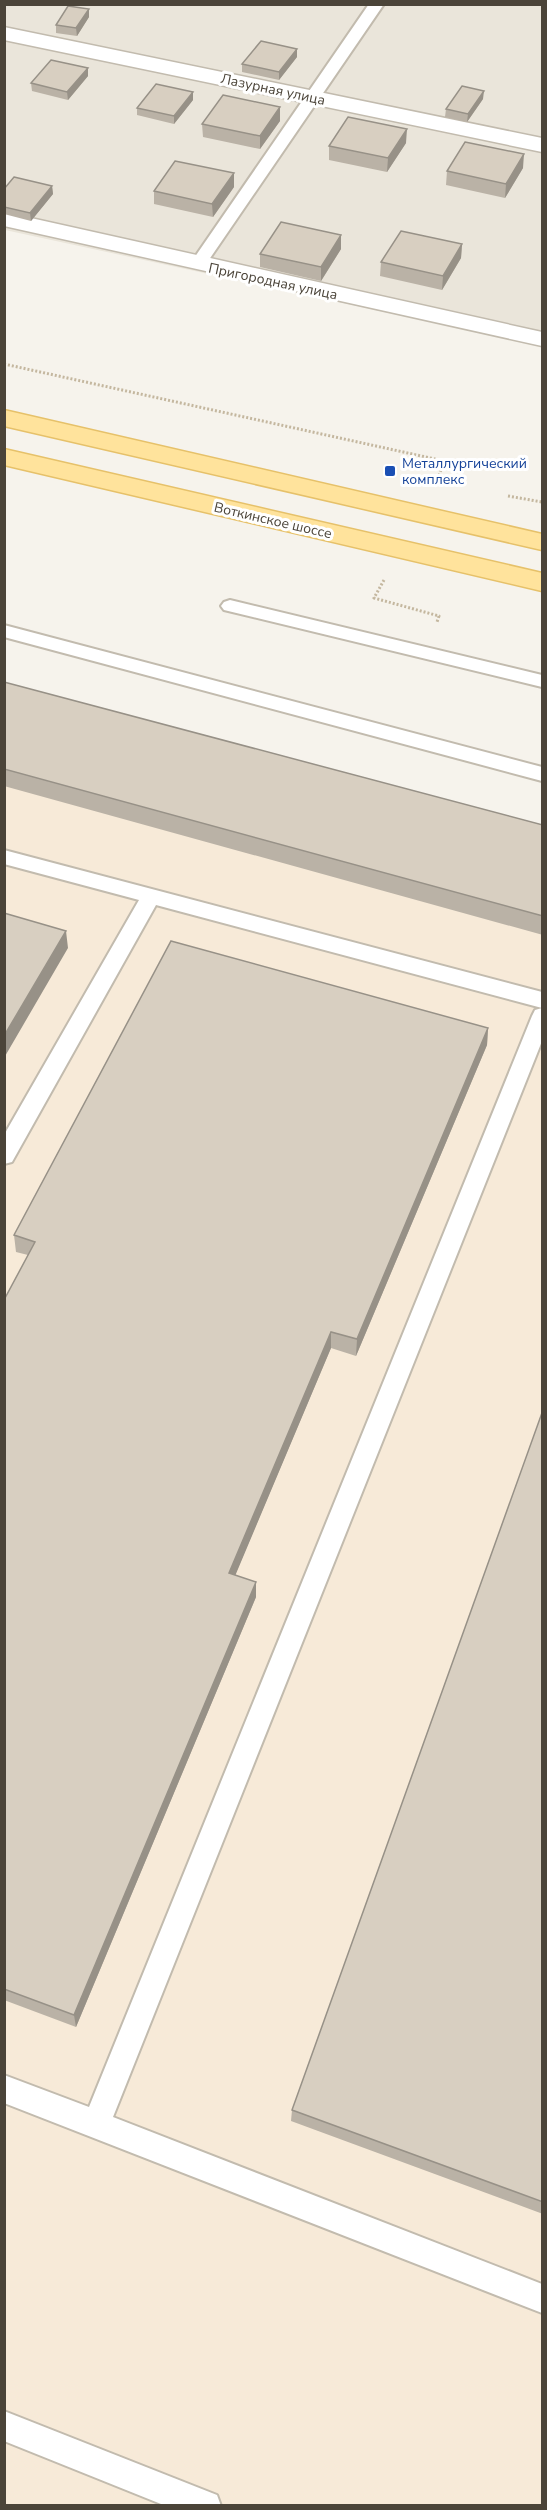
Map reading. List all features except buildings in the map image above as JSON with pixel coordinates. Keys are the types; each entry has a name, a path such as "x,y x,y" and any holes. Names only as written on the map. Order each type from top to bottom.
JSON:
{"main road":[{"path":"4,417 543,542"},
{"name":"Воткинское шоссе","path":"4,457 543,582"}],"street":[{"name":"Лазурная улица","path":"4,33 543,145"},
{"name":"Пригородная улица","path":"4,219 543,339"}],"lane":[{"path":"198,264 377,4"},
{"path":"230,606 543,681"},
{"path":"4,632 543,774"},
{"path":"4,857 543,1000"},
{"path":"4,1156 150,897"},
{"path":"96,2124 543,1017"},
{"path":"4,2090 543,2298"},
{"path":"4,2426 206,2505"}],"path":[{"path":"4,364 444,461 434,490"}],"shaded area":[{"path":"5,5 542,5 542,346 5,230"},
{"path":"4,689 542,833 542,2505 5,2505"}],"place":[{"name":"Металлургический комплекс","path":"390,471"}]}
